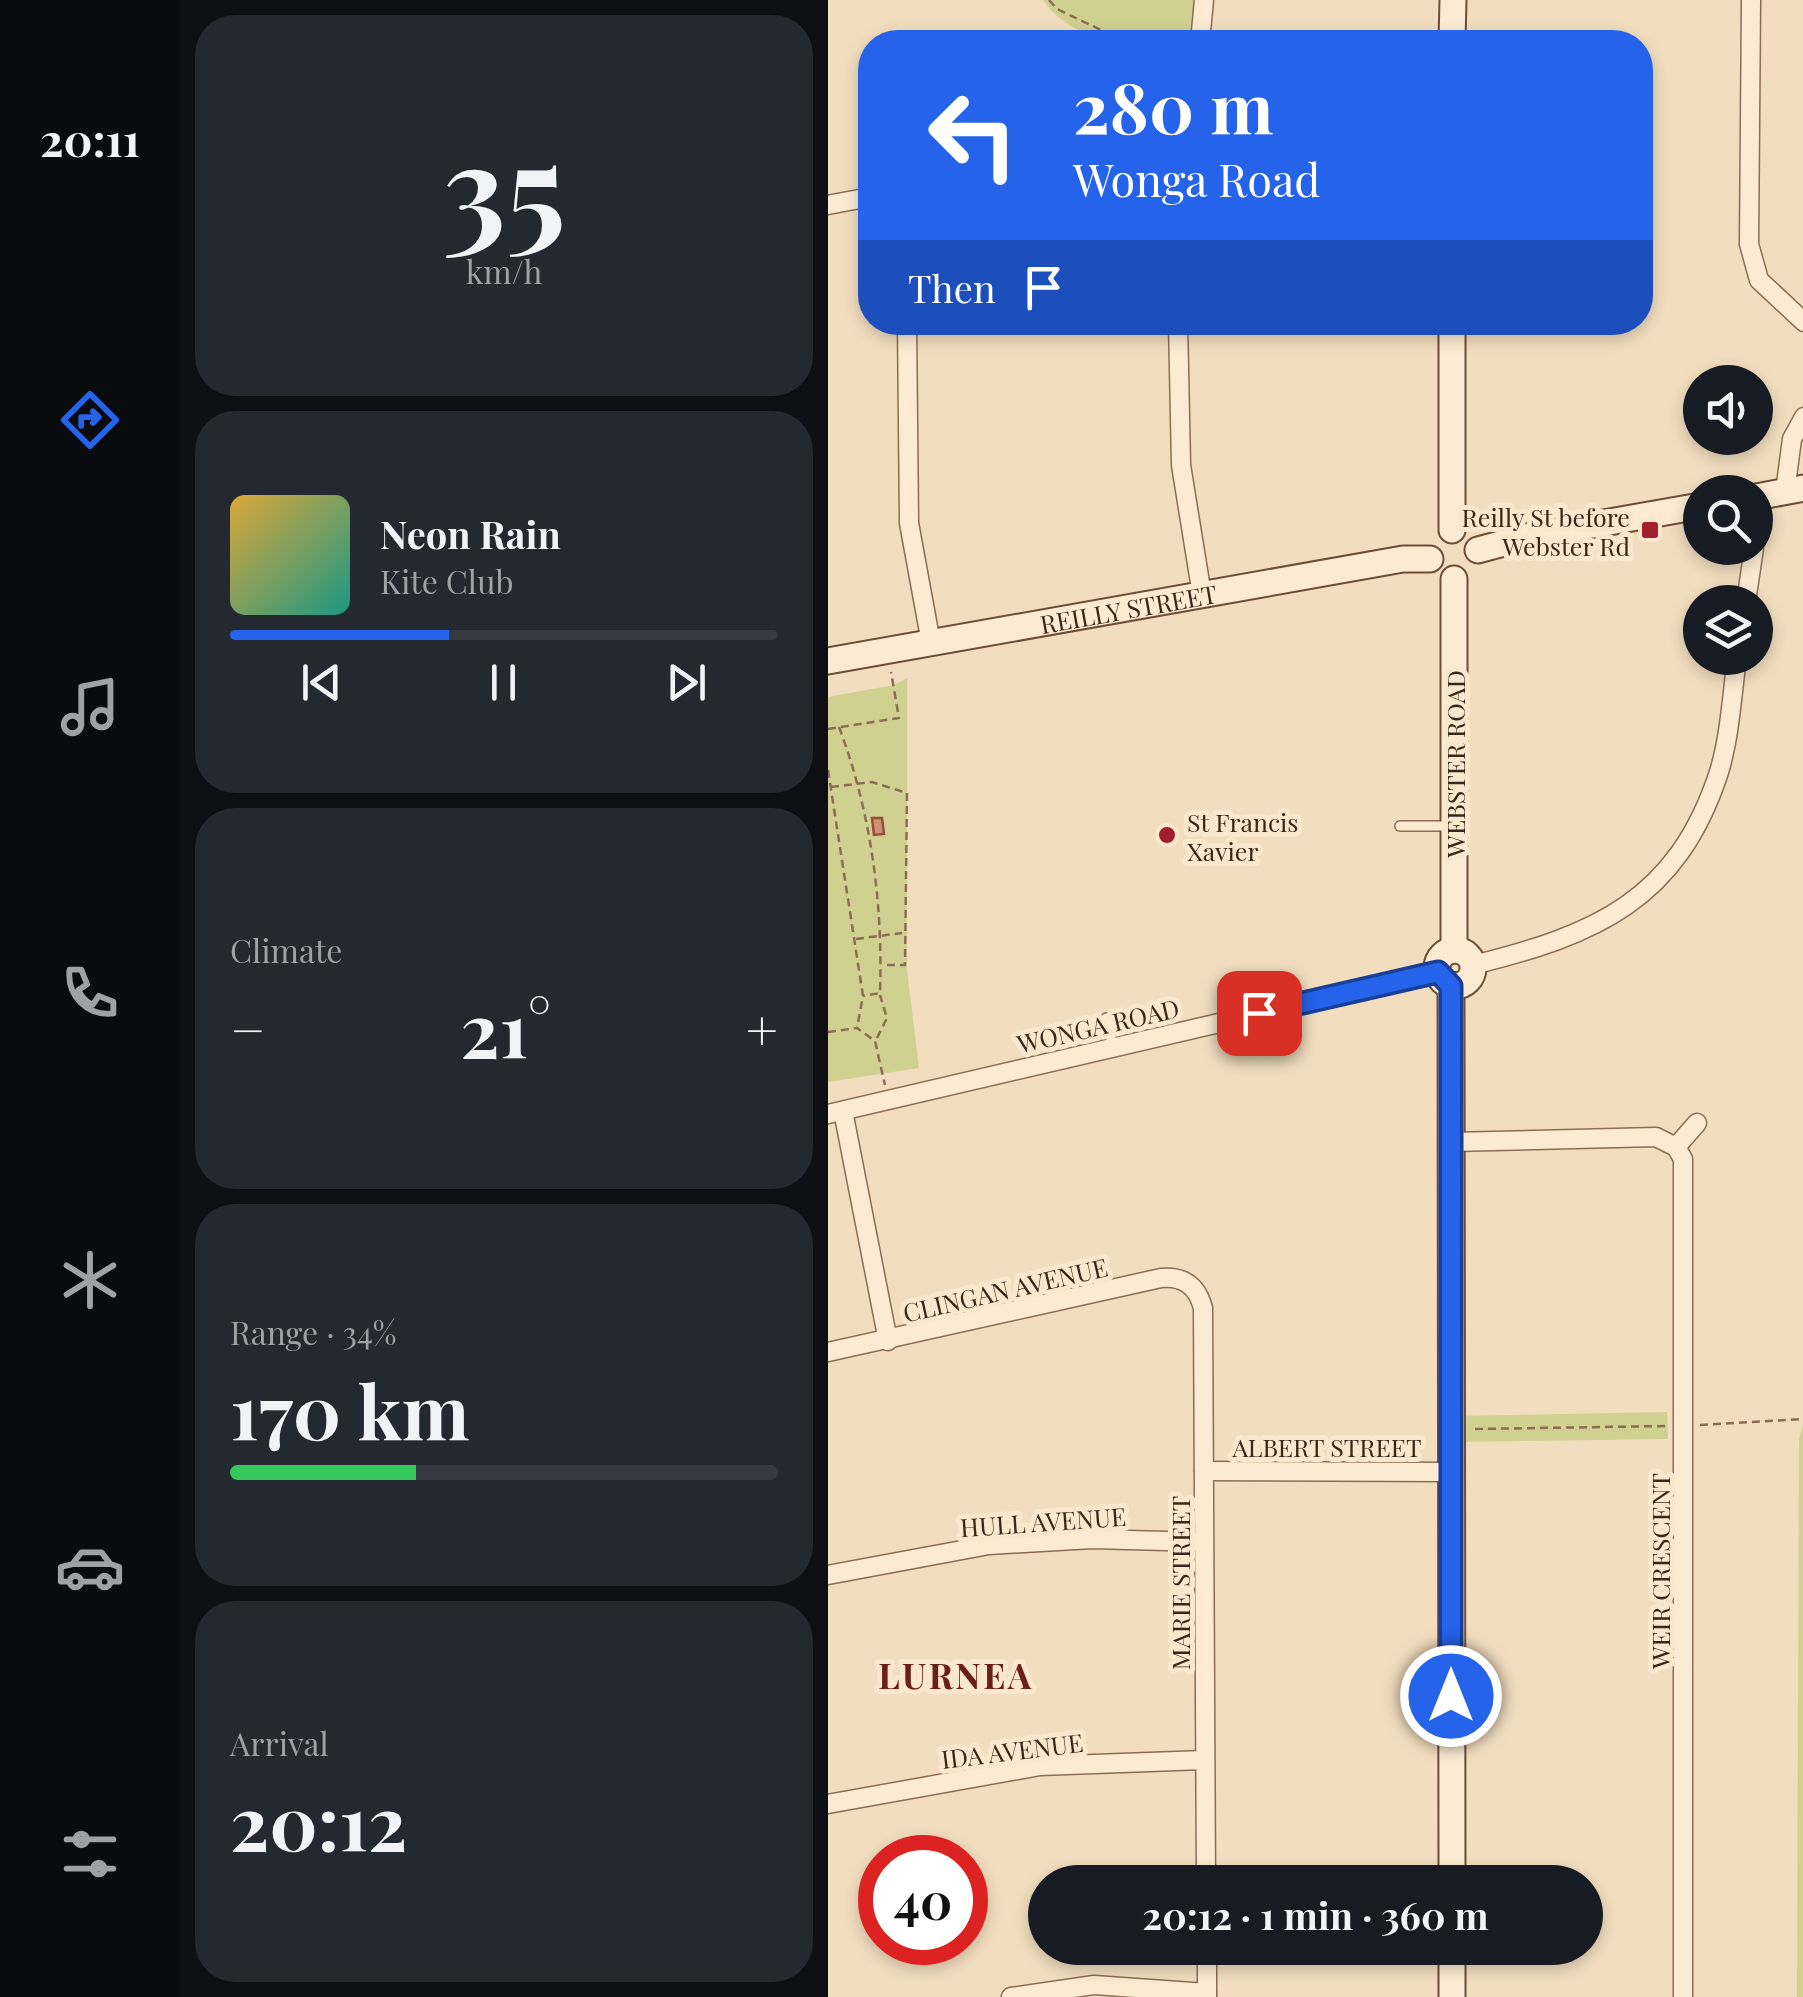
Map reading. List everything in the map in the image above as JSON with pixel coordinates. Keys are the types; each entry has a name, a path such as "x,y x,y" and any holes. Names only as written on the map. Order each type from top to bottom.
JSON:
{"street":[{"path":"1201,30 1204,0"},
{"path":"1452,0 1452,30"},
{"path":"1751,0 1749,244 1759,280 1804,322"},
{"path":"828,205 858,199"},
{"path":"907,335 909,523 931,643"},
{"path":"1178,335 1181,466 1202,595"},
{"path":"1452,335 1452,530"},
{"path":"1777,493 1792,439 1804,417"},
{"path":"1478,550 1530,536 1683,509"},
{"path":"1452,530 1469,535 1478,550 1470,573 1454,579 1438,573 1430,559 1432,543 1452,530"},
{"name":"REILLY STREET","path":"828,662 1403,559 1430,559"},
{"name":"WEBSTER ROAD","path":"1454,579 1454,827 1464,957"},
{"path":"1452,1865 1451,1142 1444,979 1468,981 1464,957 1553,946 1600,924 1623,912 1669,866 1693,836 1720,768 1735,675"},
{"name":"WONGA ROAD","path":"835,1112 1113,1047 1444,979"},
{"path":"835,1112 888,1341"},
{"path":"1451,1142 1648,1137 1676,1146 1697,1123"},
{"name":"WEIR CRESCENT","path":"1676,1146 1686,1174 1684,1997"},
{"name":"CLINGAN AVENUE","path":"828,1352 1160,1278 1180,1279 1192,1286"},
{"name":"MARIE STREET","path":"1192,1286 1202,1308 1206,1865"},
{"name":"ALBERT STREET","path":"1204,1470 1450,1472"},
{"name":"HULL AVENUE","path":"828,1575 989,1545 1092,1539 1204,1542"},
{"name":"IDA AVENUE","path":"828,1804 1040,1766 1204,1760"},
{"path":"1011,1997 1094,1985 1207,1995 1207,1965"},
{"path":"1452,1965 1452,1997"}],"lane":[{"path":"1400,826 1454,827"},
{"path":"1106,1018 1113,1047"}],"path":[{"path":"1049,0 1056,9 1101,30"},
{"path":"828,729 898,718 891,670"},
{"path":"839,727 860,784 883,935 880,994 887,1018 876,1041 888,1101"},
{"path":"828,770 863,996 857,1028"},
{"path":"831,787 872,782 908,793 905,965 880,966"},
{"path":"854,939 906,933"},
{"path":"863,996 880,994"},
{"path":"828,1032 857,1028 876,1041"},
{"path":"1451,1429 1685,1426 1804,1419"}],"green space":[{"path":"1043,0 1194,0 1191,30 1080,30 1057,16"},
{"path":"907,678 907,970 919,1068 828,1082 828,697 894,685"},
{"path":"1667,1412 1668,1439 1455,1442 1455,1416"},
{"path":"1803,1425 1804,1997 1797,1997 1799,1440"}],"building":[{"path":"872,818 882,818 884,834 874,835"}],"place":[{"name":"Reilly St before Webster Rd","path":"1650,530"},
{"name":"St Francis Xavier","path":"1167,835"}],"district":[{"name":"LURNEA","path":"956,1674"}],"route":[{"path":"1259,1013 1438,972 1451,986 1451,1696"}]}
